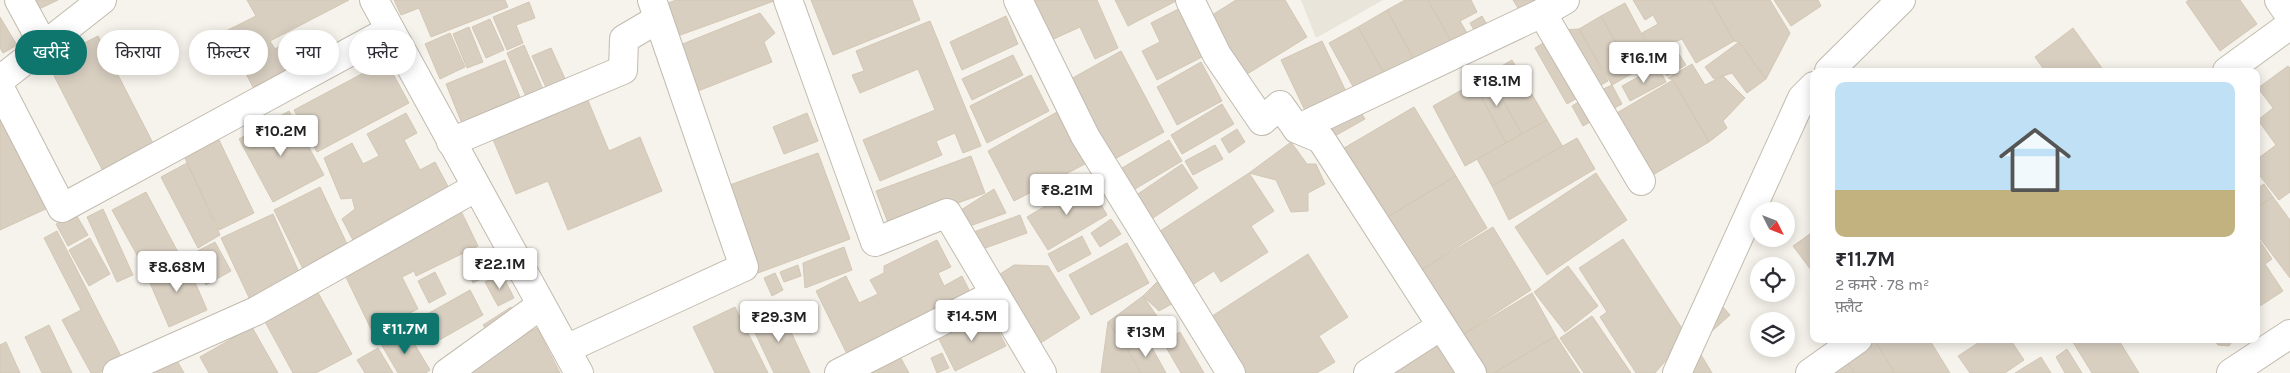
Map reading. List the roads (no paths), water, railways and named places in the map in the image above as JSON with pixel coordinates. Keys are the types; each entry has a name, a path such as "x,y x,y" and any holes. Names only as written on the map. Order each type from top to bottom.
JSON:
{"street":[{"path":"19,0 35,30"},
{"path":"62,30 102,0"},
{"path":"374,0 390,30"},
{"path":"788,0 875,242 947,213 1042,373"},
{"path":"1018,0 1086,136 1231,373"},
{"path":"1190,0 1217,55 1262,121 1280,105 1297,129 1320,139 1472,373"},
{"path":"1832,68 1901,0"},
{"path":"2279,0 2290,16"},
{"path":"1297,129 1554,6 1641,181"},
{"path":"451,142 623,70 624,39 655,9 744,267 566,349"},
{"path":"2231,68 2290,25"},
{"path":"0,88 62,208 349,52"},
{"path":"0,80 15,67"},
{"path":"415,75 475,188 579,373"},
{"path":"1677,373 1802,98 1810,90"},
{"path":"117,373 256,312 475,188"},
{"path":"839,373 995,294"},
{"path":"447,373 541,305"},
{"path":"1368,373 1441,326"},
{"path":"2232,373 2290,334"},
{"path":"1810,373 1852,343"}]}
